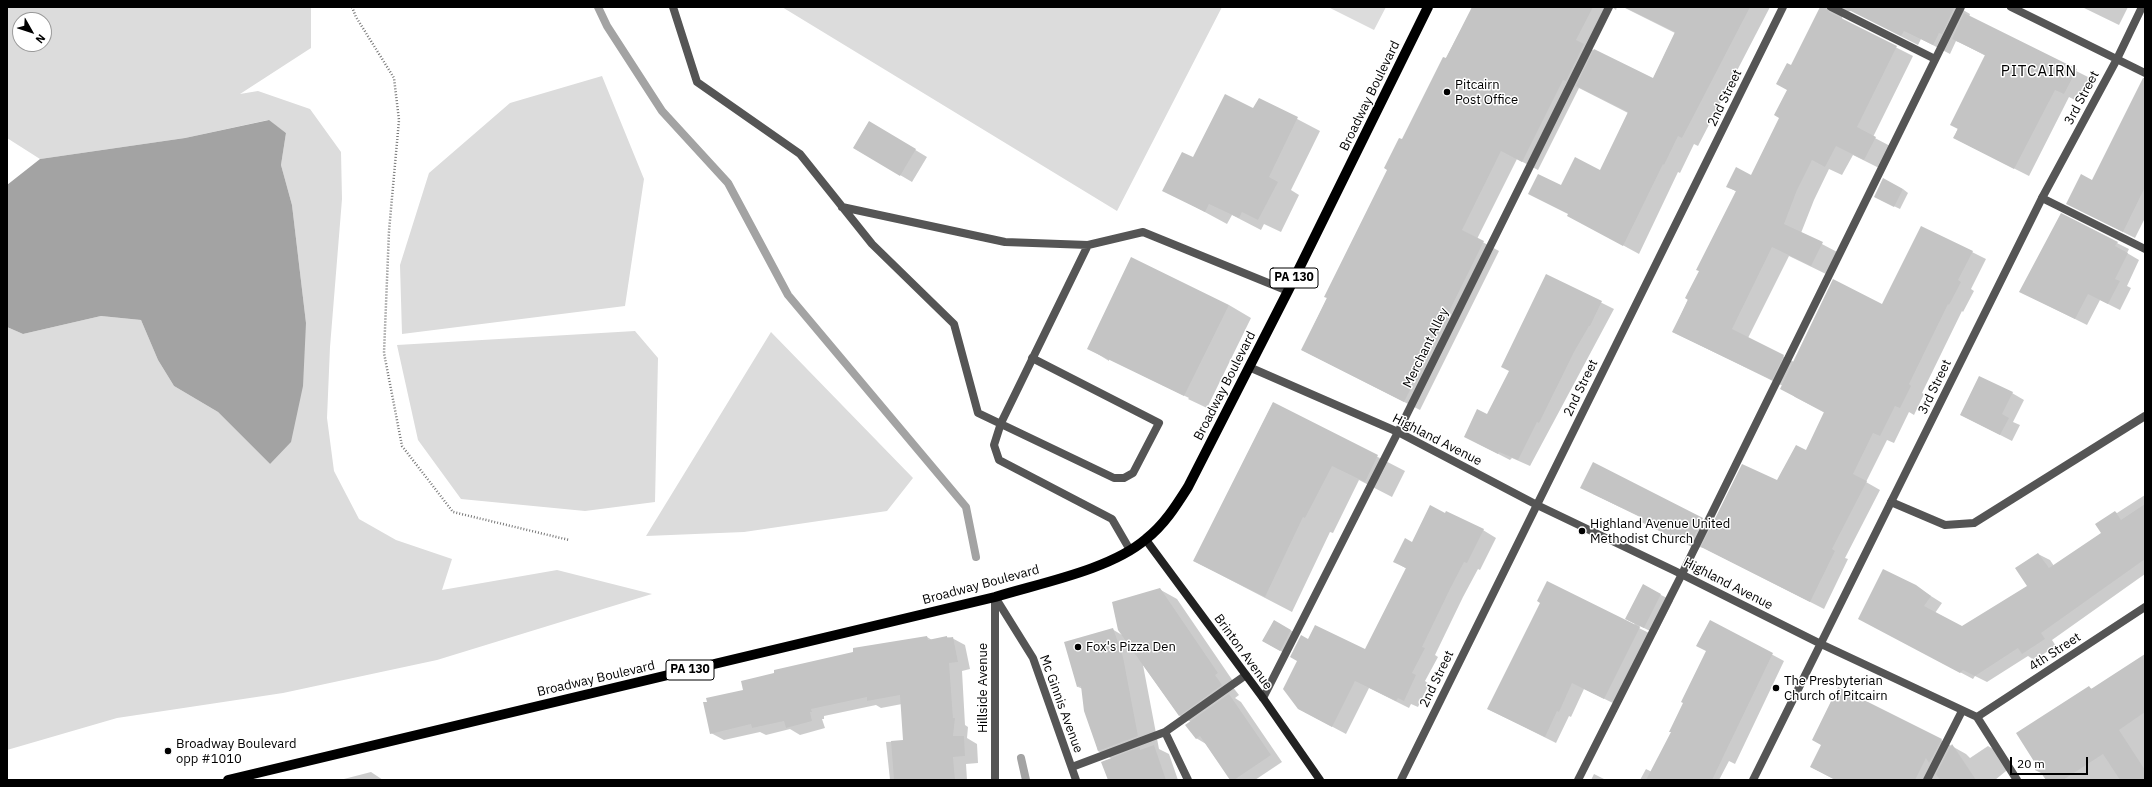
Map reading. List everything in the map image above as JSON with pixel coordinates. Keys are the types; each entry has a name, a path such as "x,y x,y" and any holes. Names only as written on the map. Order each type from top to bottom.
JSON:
{"main road":[{"name":"Broadway Boulevard","path":"228,780 995,597 1095,567 1130,550 1146,540 1171,514 1188,487 1288,291 1428,7"}],"street":[{"path":"673,7 697,82 800,154 872,244 954,324 978,413 1114,478 1124,478 1134,473 1159,423 1032,358"},
{"name":"Merchant Alley","path":"1263,698 1398,432 1609,7"},
{"name":"2nd Street","path":"1400,780 1783,7"},
{"path":"1831,7 1935,59"},
{"path":"1578,780 1682,574 1961,7"},
{"path":"2011,7 2145,73"},
{"name":"3rd Street","path":"1753,780 2042,198 2142,7"},
{"path":"2042,198 2145,249"},
{"path":"842,207 1005,242 1088,245 1143,232 1288,291"},
{"path":"1088,245 1001,423 994,445 999,460 1112,519 1130,550"},
{"name":"Highland Avenue","path":"1249,367 1398,432 1537,505 1682,574 1821,644 1977,717"},
{"path":"1892,502 1945,525 1974,523 2145,416"},
{"name":"Brinton Avenue","path":"1146,540 1263,698 1320,780"},
{"name":"Mc Ginnis Avenue","path":"995,597 1033,658 1076,780"},
{"name":"Hillside Avenue","path":"995,597 995,780"},
{"name":"4th Street","path":"1977,717 2145,607"},
{"path":"1072,767 1165,732 1246,676"},
{"path":"1927,780 1962,711"},
{"path":"1977,717 2017,780"},
{"path":"1165,732 1188,780"}],"path":[{"path":"352,7 356,17 394,78 399,120 389,231 384,352 402,446 453,512 569,540"}],"shaded area":[{"path":"7,7 311,7 311,48 240,94 258,91 310,109 341,152 342,199 330,347 327,418 334,471 359,519 396,540 452,559 442,590 557,570 652,594 437,660 283,693 117,718 7,750 7,327 23,334 101,316 141,320 158,360 174,386 218,412 270,464 306,323 292,205 281,165 286,133 268,120 185,138 40,159 7,138"},
{"path":"782,7 1222,7 1117,211"},
{"path":"1328,7 1386,7 1374,30"},
{"path":"602,76 644,179 625,306 402,334 400,265 429,173 510,103"},
{"path":"269,120 286,133 281,165 292,205 306,323 303,386 291,442 270,464 218,412 174,386 158,360 141,320 101,316 23,334 7,327 7,185 40,159 185,138"},
{"path":"635,331 658,358 655,502 585,511 461,499 418,440 397,345"},
{"path":"771,332 913,478 887,511 744,532 646,536"}],"building":[{"path":"1472,7 1593,7 1576,40 1584,44 1566,81 1563,80 1522,162 1501,151 1462,230 1484,241 1404,402 1301,350 1327,298 1324,297 1387,170 1384,168 1399,138 1402,139 1443,57 1446,58"},
{"path":"1624,7 1750,7 1682,138 1678,136 1664,165 1663,164 1623,246 1567,216 1568,214 1528,194 1538,174 1561,185 1575,157 1600,170 1628,112 1576,86 1594,49 1653,78 1675,32"},
{"path":"1820,7 1826,7 1829,12 1897,46 1857,127 1876,137 1864,160 1836,146 1825,167 1812,160 1797,190 1784,224 1823,242 1811,266 1772,247 1732,329 1784,355 1772,380 1672,332 1688,300 1685,298 1699,271 1696,270 1736,191 1726,187 1736,167 1751,175 1779,118 1774,115 1787,90 1776,84 1787,63 1791,65"},
{"path":"1843,7 1954,8 1942,34 1939,33 1933,45 1904,31 1901,36"},
{"path":"1964,13 2077,69 2064,94 2055,90 2014,169 1953,138 1958,129 1950,125 1985,55 1952,39"},
{"path":"2143,78 2145,78 2145,187 2123,232 2066,204 2081,174 2092,180"},
{"path":"1225,94 1253,108 1259,98 1298,117 1269,177 1278,182 1258,220 1242,212 1239,218 1209,204 1205,212 1162,191 1182,152 1193,157"},
{"path":"869,121 916,149 900,176 853,148"},
{"path":"1883,178 1903,189 1894,207 1874,197"},
{"path":"2061,213 2118,242 2115,246 2128,253 2115,279 2120,281 2108,304 2088,294 2075,319 2019,292"},
{"path":"1921,226 1973,251 1958,280 1961,282 1949,305 1948,304 1909,384 1911,386 1900,408 1895,406 1880,436 1873,433 1853,474 1867,481 1832,549 1835,551 1810,602 1701,547 1742,464 1777,480 1796,445 1806,450 1824,412 1780,389 1833,279 1882,304"},
{"path":"1131,257 1229,305 1184,396 1087,349"},
{"path":"1546,274 1602,301 1590,326 1574,352 1539,423 1537,422 1518,460 1499,452 1498,454 1464,437 1477,409 1487,414 1509,371 1501,367"},
{"path":"1979,376 2013,392 2002,414 2009,418 2000,435 1960,415"},
{"path":"1273,402 1378,455 1365,482 1332,466 1305,518 1303,517 1265,597 1193,561"},
{"path":"1593,462 1703,518 1691,542 1688,541 1686,544 1639,521 1641,517 1580,488"},
{"path":"2145,504 2145,559 2041,633 2045,639 2022,654 2018,648 1975,676 1963,670 1960,673 1858,619 1883,569 1916,585 1931,596 1924,606 1962,626 2027,586 2015,568 2038,553 2049,568 2101,533 2095,524 2115,511 2121,520"},
{"path":"1430,505 1445,513 1446,511 1484,529 1467,563 1464,562 1422,647 1425,648 1412,673 1416,675 1404,701 1398,698 1396,701 1355,681 1332,727 1298,709 1283,689 1297,661 1290,657 1301,635 1308,639 1315,625 1365,649 1406,568 1393,562 1405,538 1412,542"},
{"path":"1547,581 1640,627 1604,699 1572,683 1559,712 1557,711 1545,737 1487,709 1540,603 1537,601"},
{"path":"1643,584 1661,594 1644,628 1625,619"},
{"path":"1160,588 1218,673 1215,675 1222,685 1179,716 1118,630 1112,602"},
{"path":"1274,620 1291,630 1280,651 1262,641"},
{"path":"1710,620 1773,653 1712,780 1646,780 1671,732 1669,732 1683,703 1681,702 1706,651 1696,646"},
{"path":"1113,628 1123,657 1138,736 1098,751 1084,711 1081,686 1077,687 1064,642"},
{"path":"927,636 928,640 947,636 947,638 953,637 958,662 949,663 953,718 955,718 953,736 964,736 965,756 953,757 955,780 894,780 891,741 903,740 900,695 867,701 867,697 811,709 812,712 810,712 812,721 786,728 784,721 752,728 751,724 710,734 703,702 707,702 706,698 743,690 741,681 774,673 774,670 853,652 853,648"},
{"path":"2145,654 2145,712 2119,730 2145,770 2145,780 2120,780 2103,754 2063,780 2046,780 2041,773 2035,770 2035,763 2016,733 2089,686 2091,689"},
{"path":"1838,687 1942,739 1929,763 1926,758 1915,780 1836,780 1810,767 1821,745 1812,740"},
{"path":"1229,694 1271,755 1234,780 1230,780 1200,736 1196,739 1185,725"},
{"path":"1952,744 1976,780 1940,780 1936,774"},
{"path":"1154,745 1166,780 1108,780 1101,762 1140,747 1140,750"}],"waterway":[{"path":"598,7 607,26 662,111 728,183 788,295 966,507 976,557"},
{"path":"1021,758 1026,780"}],"place":[{"name":"Pitcairn Post Office","path":"1447,92"},
{"name":"Highland Avenue United Methodist Church","path":"1582,531"},
{"name":"Fox's Pizza Den","path":"1078,647"},
{"name":"The Presbyterian Church of Pitcairn","path":"1776,688"},
{"name":"Broadway Boulevard opp #1010","path":"168,751"}],"district":[{"name":"PITCAIRN","path":"2039,72"}]}
